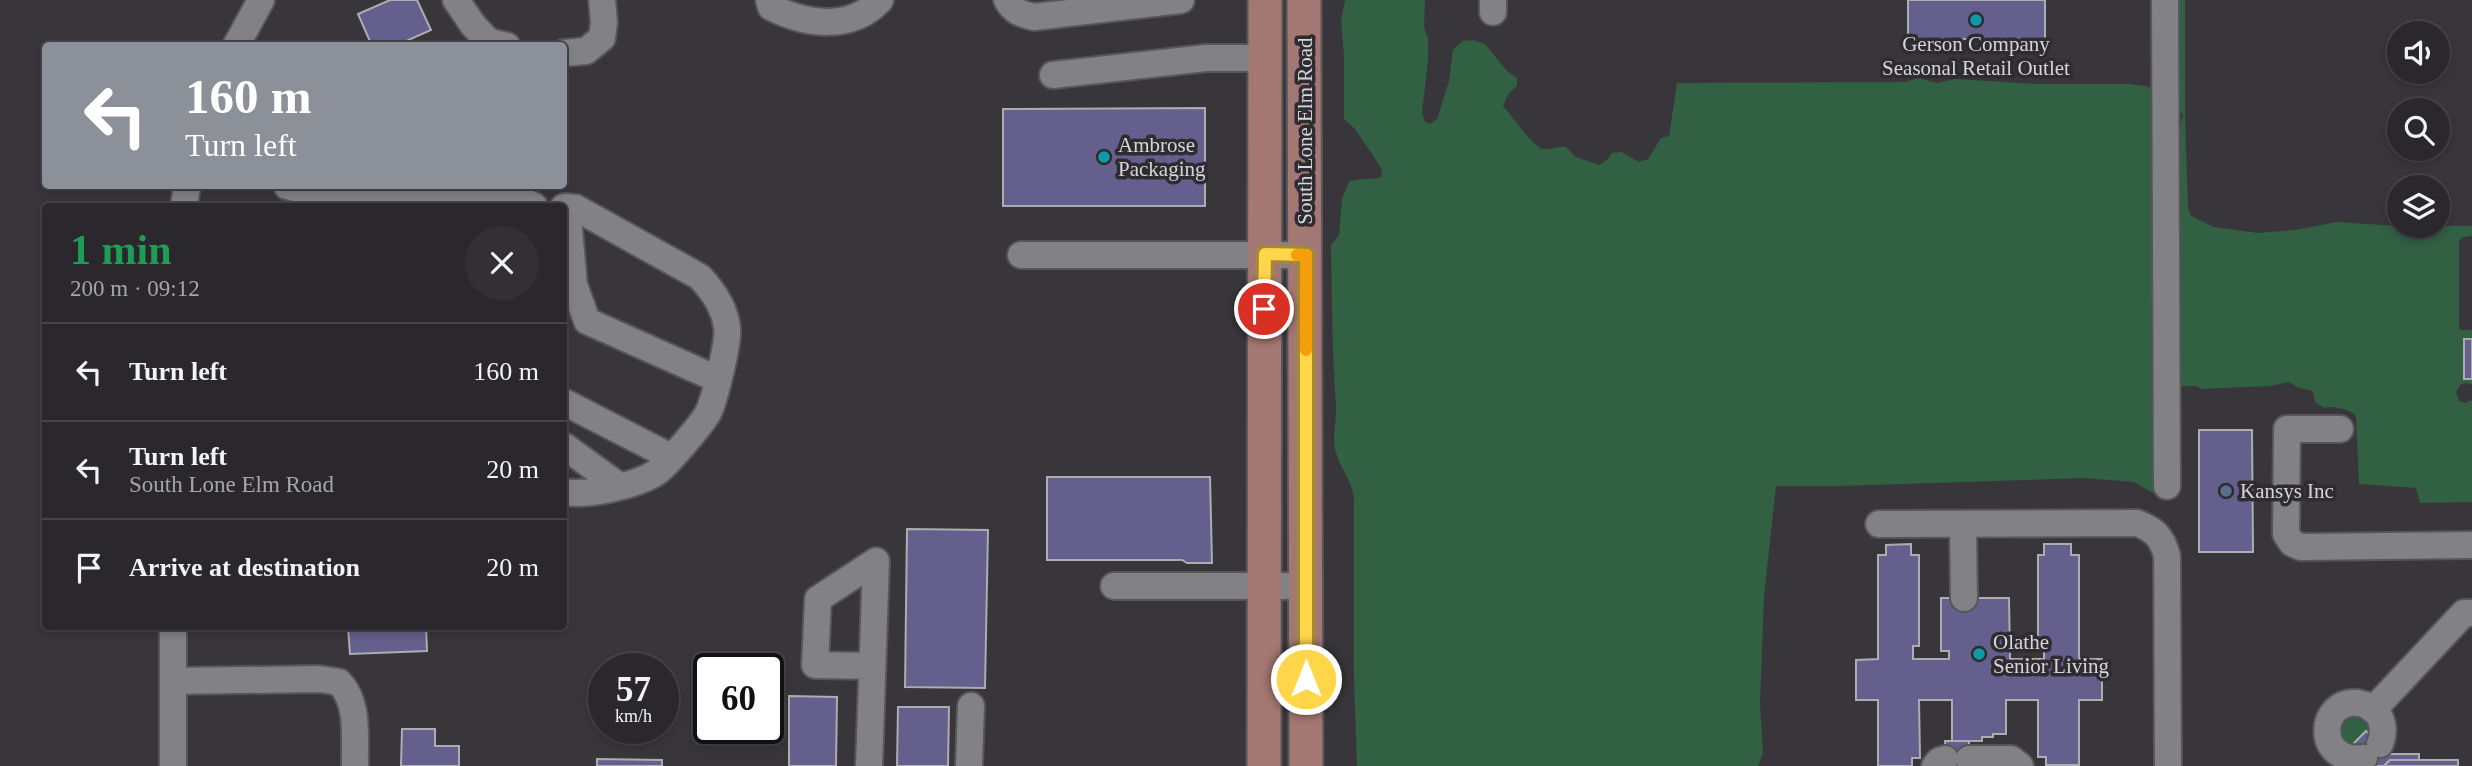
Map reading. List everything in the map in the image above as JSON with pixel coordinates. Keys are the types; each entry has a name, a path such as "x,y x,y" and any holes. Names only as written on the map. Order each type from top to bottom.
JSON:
{"main road":[{"name":"South Lone Elm Road","path":"1264,766 1265,0"},
{"name":"South Lone Elm Road","path":"1304,0 1306,766"}],"street":[{"path":"238,42 261,0"},
{"path":"456,0 489,42"},
{"path":"567,53 586,51 602,38 603,0"},
{"path":"769,0 771,7 789,16 817,22 845,22 870,11 880,0"},
{"path":"1007,0 1012,8 1021,14 1034,17 1181,0"},
{"path":"2165,0 2167,486"},
{"path":"1053,75 1206,58 1265,58"},
{"path":"297,189 345,203 369,195 509,194 527,203"},
{"path":"567,207 576,208 700,277 712,289 723,310 727,330 708,413 657,472 620,486 590,493 567,492"},
{"path":"567,235 574,285 587,321 717,379"},
{"path":"1021,255 1306,255"},
{"path":"567,404 671,457"},
{"path":"2340,429 2287,429 2286,534 2292,543 2301,547 2472,545"},
{"path":"567,448 620,486"},
{"path":"1880,524 2137,523 2159,535 2167,556 2168,766"},
{"path":"1963,524 1964,598"},
{"path":"1114,586 1305,586"},
{"path":"2373,710 2464,613 2472,613"},
{"path":"173,630 173,766"},
{"path":"869,766 873,666"},
{"path":"173,681 319,679 339,682 348,691 354,716 355,766"},
{"path":"2351,703 2360,703 2373,710 2381,720 2383,729 2358,756 2331,746 2327,737 2329,719 2334,712 2351,703"},
{"path":"969,766 971,706"},
{"path":"1950,761 2011,758 2020,766"}],"green space":[{"path":"1345,0 1425,0 1424,27 1428,39 1428,61 1422,112 1425,122 1430,124 1437,119 1449,81 1453,50 1462,41 1474,40 1485,44 1507,71 1517,78 1517,86 1509,93 1503,106 1534,143 1543,149 1566,147 1576,157 1599,165 1612,153 1621,152 1639,162 1648,159 1661,138 1669,136 1677,83 1906,82 1918,78 1937,83 1955,79 2039,84 2129,84 2151,87 2153,493 2134,482 2084,478 1776,486 1764,596 1760,704 1763,753 1758,766 1357,766 1354,498 1334,443 1336,411 1331,245 1339,235 1342,199 1349,182 1381,177 1382,169 1355,129 1344,119 1341,21"},
{"path":"2180,0 2185,0 2185,115 2188,208 2191,216 2214,227 2258,233 2295,230 2337,222 2387,225 2387,238 2450,238 2450,226 2472,226 2472,236 2459,240 2459,326 2460,330 2472,330 2472,339 2464,339 2464,378 2472,379 2472,385 2461,384 2456,392 2459,401 2465,403 2472,400 2472,502 2420,503 2416,488 2359,484 2356,416 2341,408 2324,408 2315,402 2313,391 2289,382 2270,386 2201,389 2196,386 2180,386 2180,126 2183,116 2180,109"},
{"path":"2354,716 2363,719 2368,725 2368,742 2344,746 2338,727"}],"building":[{"path":"390,0 417,0 431,30 404,42 370,42 358,14"},
{"name":"Gerson Company Seasonal Retail Outlet","path":"1908,0 2045,0 2045,39 1908,39"},
{"name":"Ambrose Packaging","path":"1205,108 1205,206 1003,206 1003,109"},
{"path":"2464,339 2472,339 2472,379 2464,379"},
{"name":"Kansys Inc","path":"2199,430 2252,430 2253,552 2199,552"},
{"path":"1047,477 1210,477 1212,563 1187,563 1182,560 1047,560"},
{"path":"907,529 988,530 985,688 905,687"},
{"name":"Olathe Senior Living","path":"1911,544 1911,555 1919,555 1919,646 1913,646 1913,659 1949,659 1949,651 1941,651 1941,598 2009,598 2010,659 2044,659 2044,645 2038,645 2038,555 2044,555 2044,544 2071,544 2071,555 2079,555 2079,659 2102,659 2102,700 2079,700 2079,765 2046,765 2046,757 2038,757 2038,700 2006,700 2006,734 1982,737 1982,741 1952,741 1952,700 1919,700 1920,758 1912,758 1912,766 1878,766 1878,700 1856,700 1856,660 1878,659 1878,555 1886,555 1886,545"},
{"path":"348,630 426,630 427,651 350,654"},
{"path":"789,696 837,697 836,766 789,766"},
{"path":"898,707 949,707 948,766 897,766"},
{"path":"402,729 435,729 435,746 459,746 459,766 401,766"},
{"path":"2366,731 2390,754 2419,754 2419,761 2390,760 2384,766 2372,766 2351,746"},
{"path":"1945,741 1969,741 1969,766 1946,766"},
{"path":"597,759 662,760 662,766 597,766"},
{"path":"2390,760 2458,760 2458,766 2384,766"}],"slow traffic":[{"path":"1297,255 1306,255 1306,350"}],"place":[{"name":"Gerson Company Seasonal Retail Outlet","path":"1976,20"},
{"name":"Ambrose Packaging","path":"1104,157"},
{"name":"Kansys Inc","path":"2226,491"},
{"name":"Olathe Senior Living","path":"1979,654"}],"route":[{"path":"1264,309 1265,254 1306,255 1306,679"}]}
